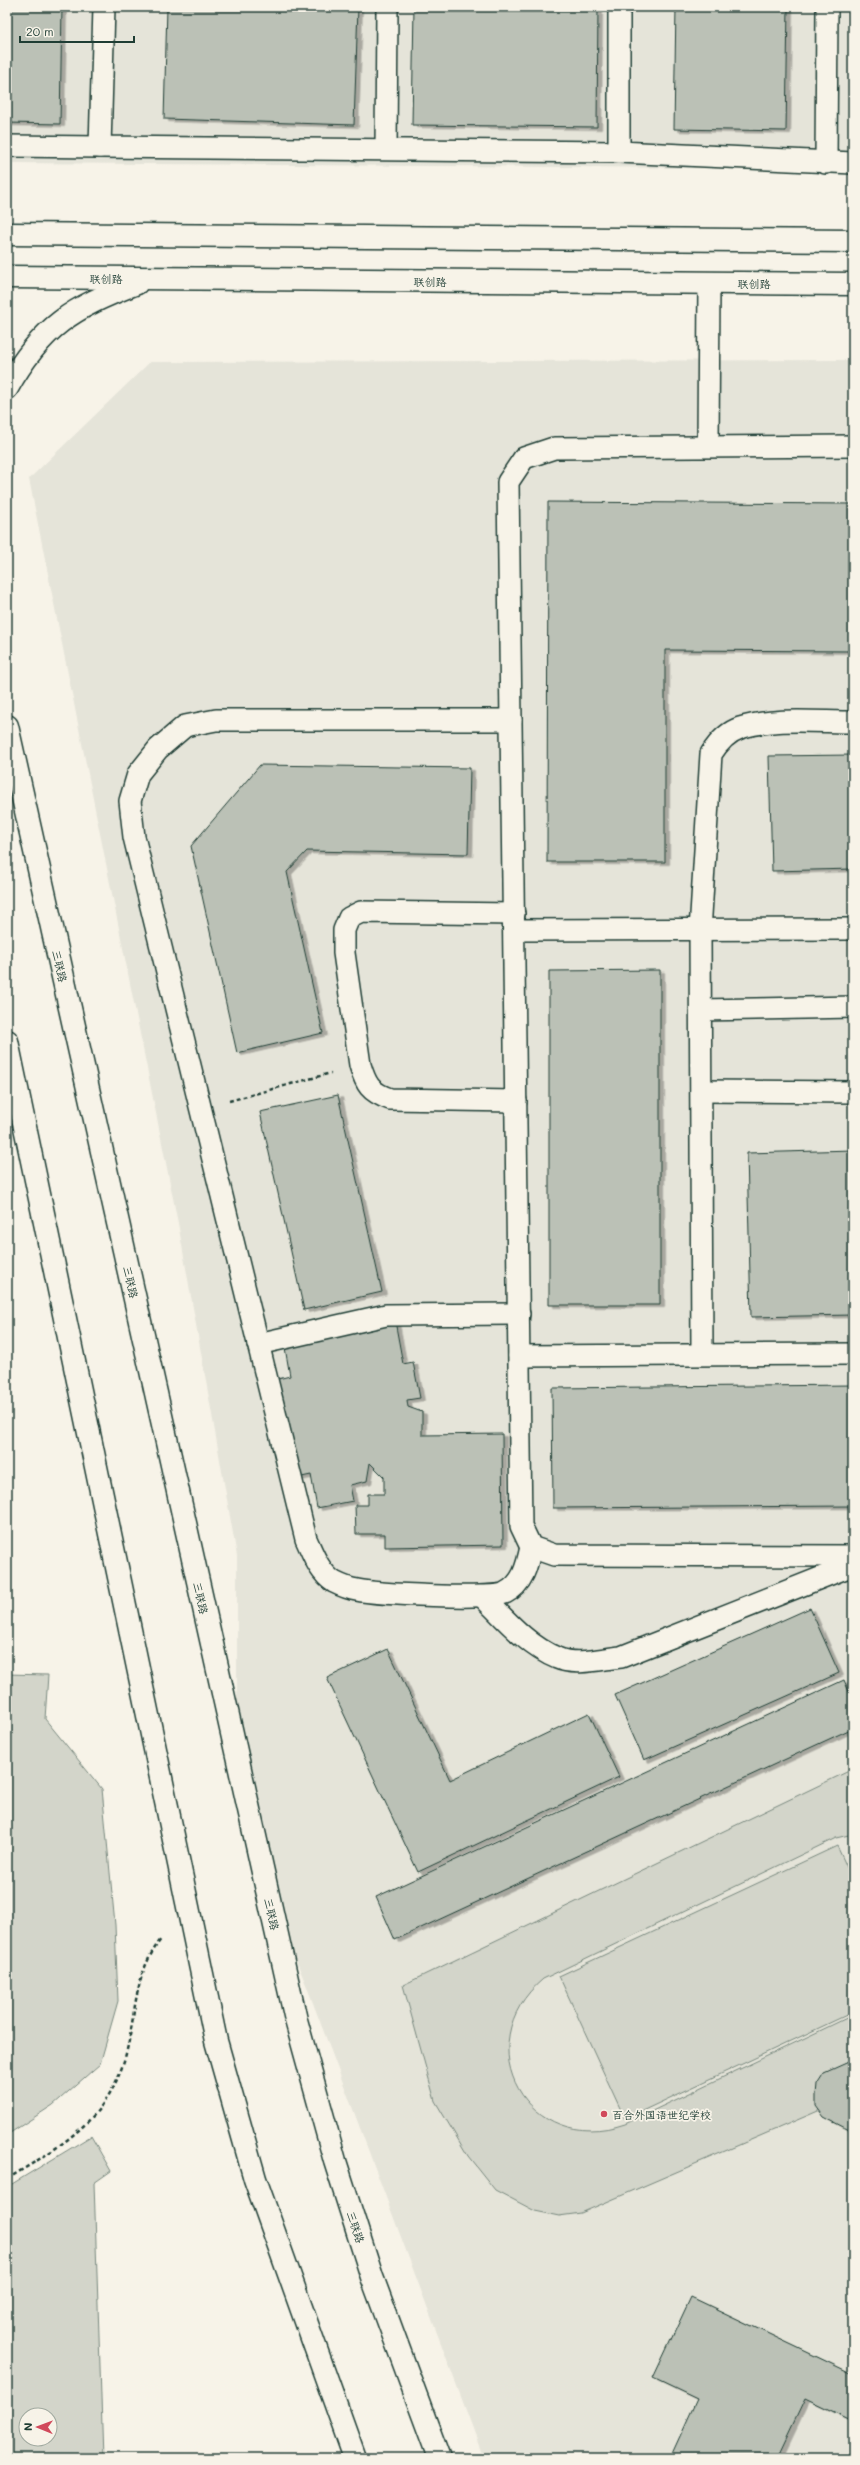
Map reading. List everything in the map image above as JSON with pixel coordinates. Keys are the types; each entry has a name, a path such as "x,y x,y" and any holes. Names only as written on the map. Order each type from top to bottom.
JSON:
{"street":[{"path":"7,234 853,241"},
{"name":"联创路","path":"7,277 853,284"},
{"path":"7,388 24,358 51,328 94,299 149,278"},
{"name":"三联路","path":"7,726 296,2020 335,2161 370,2270 439,2458"},
{"path":"7,1041 216,2041 255,2179 355,2458"}],"lane":[{"path":"100,147 104,7"},
{"path":"386,7 386,149"},
{"path":"618,152 619,7"},
{"path":"826,163 827,7"},
{"path":"7,146 618,152 826,163 853,163"},
{"path":"708,446 709,283"},
{"path":"511,720 216,720 185,726 158,749 138,774 130,802 134,837 306,1540 318,1565 334,1582 357,1590 484,1598 504,1594 519,1582 526,1566 530,1548 522,1526 508,482 524,458 554,448 853,446"},
{"path":"702,1354 702,1091 700,931 708,777 711,754 719,742 739,728 766,723 853,722"},
{"path":"516,1101 390,1099 375,1094 364,1079 360,1065 344,953 344,930 349,918 362,912 514,922 700,931 853,929"},
{"path":"701,1010 853,1007"},
{"path":"702,1091 853,1092"},
{"path":"258,1344 386,1315 519,1314"},
{"path":"519,1356 853,1354"},
{"path":"530,1548 554,1555 853,1556"},
{"path":"484,1598 533,1644 558,1658 588,1661 621,1657 853,1565"}],"path":[{"path":"200,1109 360,1065"},
{"path":"7,2179 84,2128 104,2103 123,2064 137,1986 157,1944 188,1906"}],"shaded area":[{"path":"7,7 853,7 853,169 7,163"},
{"path":"853,360 853,2458 484,2458 307,1987 263,1880 237,1773 237,1556 178,1223 29,479 150,362"},
{"path":"7,1674 48,1675 45,1719 102,1789 115,1925 118,2001 100,2064 53,2105 7,2135"},
{"path":"853,1769 853,1834 836,1838 543,1979 520,2006 509,2034 509,2063 518,2089 536,2110 560,2125 590,2130 625,2124 853,2015 853,2096 581,2213 559,2216 535,2211 495,2190 468,2156 435,2101 403,1985"},
{"path":"837,1846 853,1880 853,2012 625,2119 559,1976"},
{"path":"91,2136 111,2171 94,2183 103,2458 7,2458 7,2187"}],"building":[{"path":"7,7 62,7 60,124 7,123"},
{"path":"167,7 358,7 354,125 164,119"},
{"path":"414,7 598,7 597,127 412,125"},
{"path":"676,7 788,7 786,131 674,129"},
{"path":"548,502 853,504 853,651 665,650 665,862 547,862"},
{"path":"853,755 853,869 772,871 769,756"},
{"path":"260,765 470,768 468,854 307,851 287,872 323,1033 237,1053 191,846"},
{"path":"660,970 660,1305 549,1305 549,971"},
{"path":"338,1095 382,1292 304,1310 260,1112"},
{"path":"853,1150 853,1315 751,1317 747,1153"},
{"path":"395,1321 403,1364 413,1362 420,1398 407,1400 408,1407 422,1412 422,1435 502,1434 503,1545 385,1547 385,1534 356,1534 355,1505 368,1505 368,1494 384,1494 384,1477 370,1463 367,1481 350,1485 353,1501 317,1508 311,1475 297,1478 278,1379 290,1376 284,1342"},
{"path":"853,1385 853,1506 553,1508 552,1388"},
{"path":"810,1608 839,1673 644,1760 615,1695"},
{"path":"388,1649 450,1780 589,1713 619,1777 418,1872 327,1678"},
{"path":"844,1680 853,1701 853,1728 395,1940 376,1897"},
{"path":"853,2060 853,2132 824,2117 816,2106 816,2095 817,2084 824,2073"},
{"path":"691,2297 853,2374 853,2422 805,2399 777,2458 670,2458 697,2399 653,2378"}],"place":[{"name":"百合外国语世纪学校","path":"604,2114"}]}
